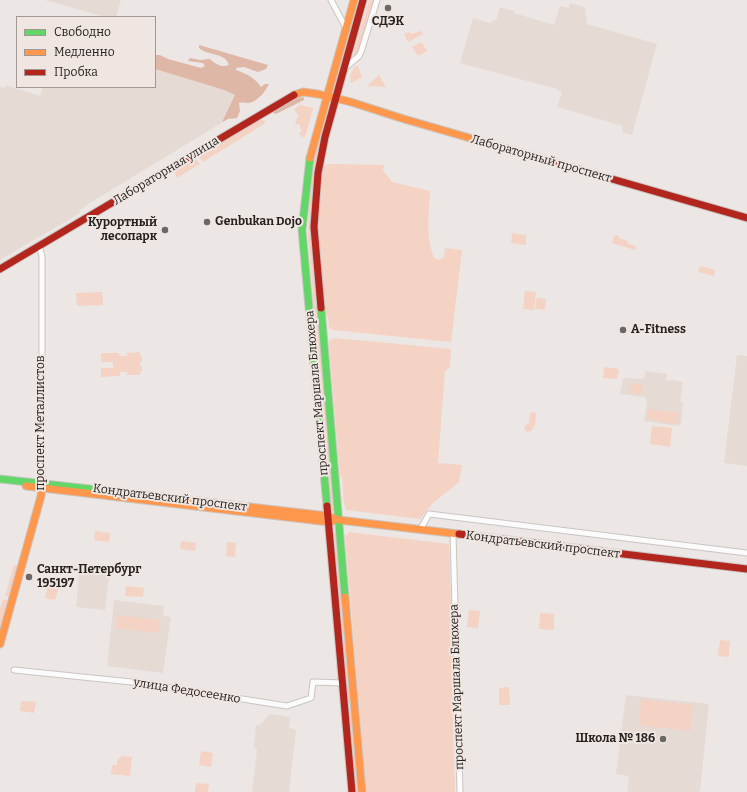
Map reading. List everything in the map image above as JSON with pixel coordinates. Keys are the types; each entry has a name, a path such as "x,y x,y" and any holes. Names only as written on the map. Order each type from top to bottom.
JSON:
{"main road":[{"name":"проспект Маршала Блюхера","path":"352,792 302,230 311,152 354,0"},
{"name":"проспект Маршала Блюхера","path":"362,792 314,228 318,173 325,137 363,0"},
{"name":"Лабораторная улица","path":"0,269 282,101 303,92 336,98"},
{"name":"Лабораторный проспект","path":"336,98 404,120 747,218"},
{"name":"Кондратьевский проспект","path":"0,479 42,486 747,569"},
{"name":"Кондратьевский проспект","path":"0,484 42,486"},
{"name":"проспект Металлистов","path":"0,644 41,496 42,486"}],"street":[{"path":"331,0 346,28"},
{"path":"344,68 359,56 361,52 376,0"},
{"name":"проспект Металлистов","path":"39,246 42,256 42,486"},
{"path":"420,530 429,514 747,553"},
{"name":"проспект Маршала Блюхера","path":"453,534 460,792"},
{"name":"улица Федосеенко","path":"14,670 151,684 287,706 311,698 313,682 343,683"}],"shaded area":[{"path":"45,0 121,0 116,16 101,16"},
{"path":"369,0 374,0 359,52 354,56 353,55"},
{"path":"570,3 585,7 587,24 657,44 632,135 622,132 623,126 557,107 562,92 557,89 460,63 473,18 490,23 497,18 500,7 514,11 514,13 554,25 560,6 569,8"},
{"path":"421,31 423,34 408,42 404,34 409,32 411,34"},
{"path":"421,42 427,51 418,56 412,47"},
{"path":"199,45 268,65 266,69 258,72 244,67 236,68 236,70 253,78 261,87 265,84 269,84 263,93 255,100 249,103 239,103 240,111 237,118 228,119 223,122 235,95 224,90 156,69 156,55 201,68 205,66 203,63 188,61 190,58 200,60 210,59 221,66 229,65 224,58 199,48"},
{"path":"358,66 362,77 351,83 350,76 354,67"},
{"path":"156,69 236,95 223,122 90,203 79,211 80,213 0,260 0,87 4,88 6,85 40,96 43,88 156,88"},
{"path":"379,75 386,87 367,86"},
{"path":"303,97 304,100 276,114 273,113 296,99"},
{"path":"329,102 311,235 334,510 332,511 330,506 308,235 309,204 315,152"},
{"path":"300,105 313,108 305,137 301,136 299,133 302,130 299,124 295,125 297,118 299,117 294,109"},
{"path":"256,121 266,121 264,124 203,162 198,156"},
{"path":"194,157 200,164 177,178 173,168"},
{"path":"326,165 384,165 383,170 392,182 430,191 428,216 429,241 434,258 439,260 444,257 445,248 462,250 451,342 333,330 329,328 328,317 325,316 318,242 319,207 323,169"},
{"path":"512,233 526,235 526,245 511,243"},
{"path":"614,235 628,241 628,244 636,246 635,250 612,243"},
{"path":"700,266 715,270 714,276 698,272"},
{"path":"525,291 536,292 534,310 523,309"},
{"path":"102,292 103,305 77,306 76,293"},
{"path":"537,298 546,299 545,310 535,309"},
{"path":"334,338 451,349 450,367 445,371 438,463 462,465 459,482 433,503 420,519 346,510 342,477 340,477 329,345 330,340"},
{"path":"140,352 140,356 142,356 140,366 142,366 142,371 140,372 140,375 127,375 127,372 120,372 120,376 101,377 101,368 113,368 113,362 101,362 101,353 119,353 119,356 127,356 127,353"},
{"path":"737,355 747,356 747,466 724,463"},
{"path":"604,367 619,369 617,379 603,378"},
{"path":"645,371 667,374 666,381 673,380 683,382 680,401 683,403 681,424 678,426 644,421 647,402 645,397 620,394 623,379 643,379 645,377"},
{"path":"631,383 640,384 643,389 642,394 630,393"},
{"path":"648,409 679,413 678,424 647,419"},
{"path":"533,412 536,414 535,425 531,431 526,432 524,429 525,426 529,423 530,413"},
{"path":"652,426 672,428 670,447 650,444"},
{"path":"95,531 110,533 109,542 94,540"},
{"path":"349,532 449,544 455,724 453,725 455,792 366,792 345,535"},
{"path":"334,534 337,534 358,792 355,792"},
{"path":"181,541 196,543 195,551 180,549"},
{"path":"227,542 236,543 235,557 226,556"},
{"path":"80,564 110,567 105,610 76,607"},
{"path":"14,565 18,566 9,596 5,596"},
{"path":"49,581 60,584 55,600 45,598"},
{"path":"126,586 144,588 143,597 125,596"},
{"path":"3,599 8,601 0,626 0,609"},
{"path":"114,600 164,606 163,616 171,617 163,673 107,666"},
{"path":"469,610 480,611 478,628 467,627"},
{"path":"540,613 554,614 554,630 539,629"},
{"path":"117,615 160,620 158,633 115,628"},
{"path":"720,640 730,641 729,657 718,656"},
{"path":"509,687 510,705 499,705 499,688"},
{"name":"Школа № 186","path":"626,695 709,704 700,791 627,792 629,776 616,774"},
{"path":"641,699 693,705 690,731 639,725"},
{"path":"21,701 36,702 34,713 20,711"},
{"path":"270,714 290,717 289,728 296,730 289,792 252,792 257,750 254,746 256,725 260,725"},
{"path":"201,751 213,753 211,767 199,765"},
{"path":"122,756 132,757 130,776 111,774 112,765 117,765 117,760"},
{"path":"196,783 209,784 208,792 195,792"}],"traffic: fast":[{"path":"310,158 302,230 327,506"},
{"path":"321,308 345,597"},
{"path":"0,479 189,500"}],"traffic: slow":[{"path":"310,158 354,0"},
{"path":"294,95 303,92 351,102 508,149"},
{"path":"0,644 41,496 42,484"},
{"path":"26,486 329,522 333,521"},
{"path":"189,500 328,516 339,520 459,534"},
{"path":"345,597 362,792"}],"traffic: jam":[{"path":"321,308 314,227 318,173 325,137 363,0"},
{"path":"0,269 294,95"},
{"path":"508,149 747,218"},
{"path":"327,506 352,792"},
{"path":"459,534 747,569"}],"place":[{"name":"СДЭК","path":"388,8"},
{"name":"Genbukan Dojo","path":"207,222"},
{"name":"Курортный лесопарк","path":"165,230"},
{"name":"A-Fitness","path":"623,330"},
{"name":"Санкт-Петербург 195197","path":"29,577"},
{"name":"Школа № 186","path":"663,739"}]}
